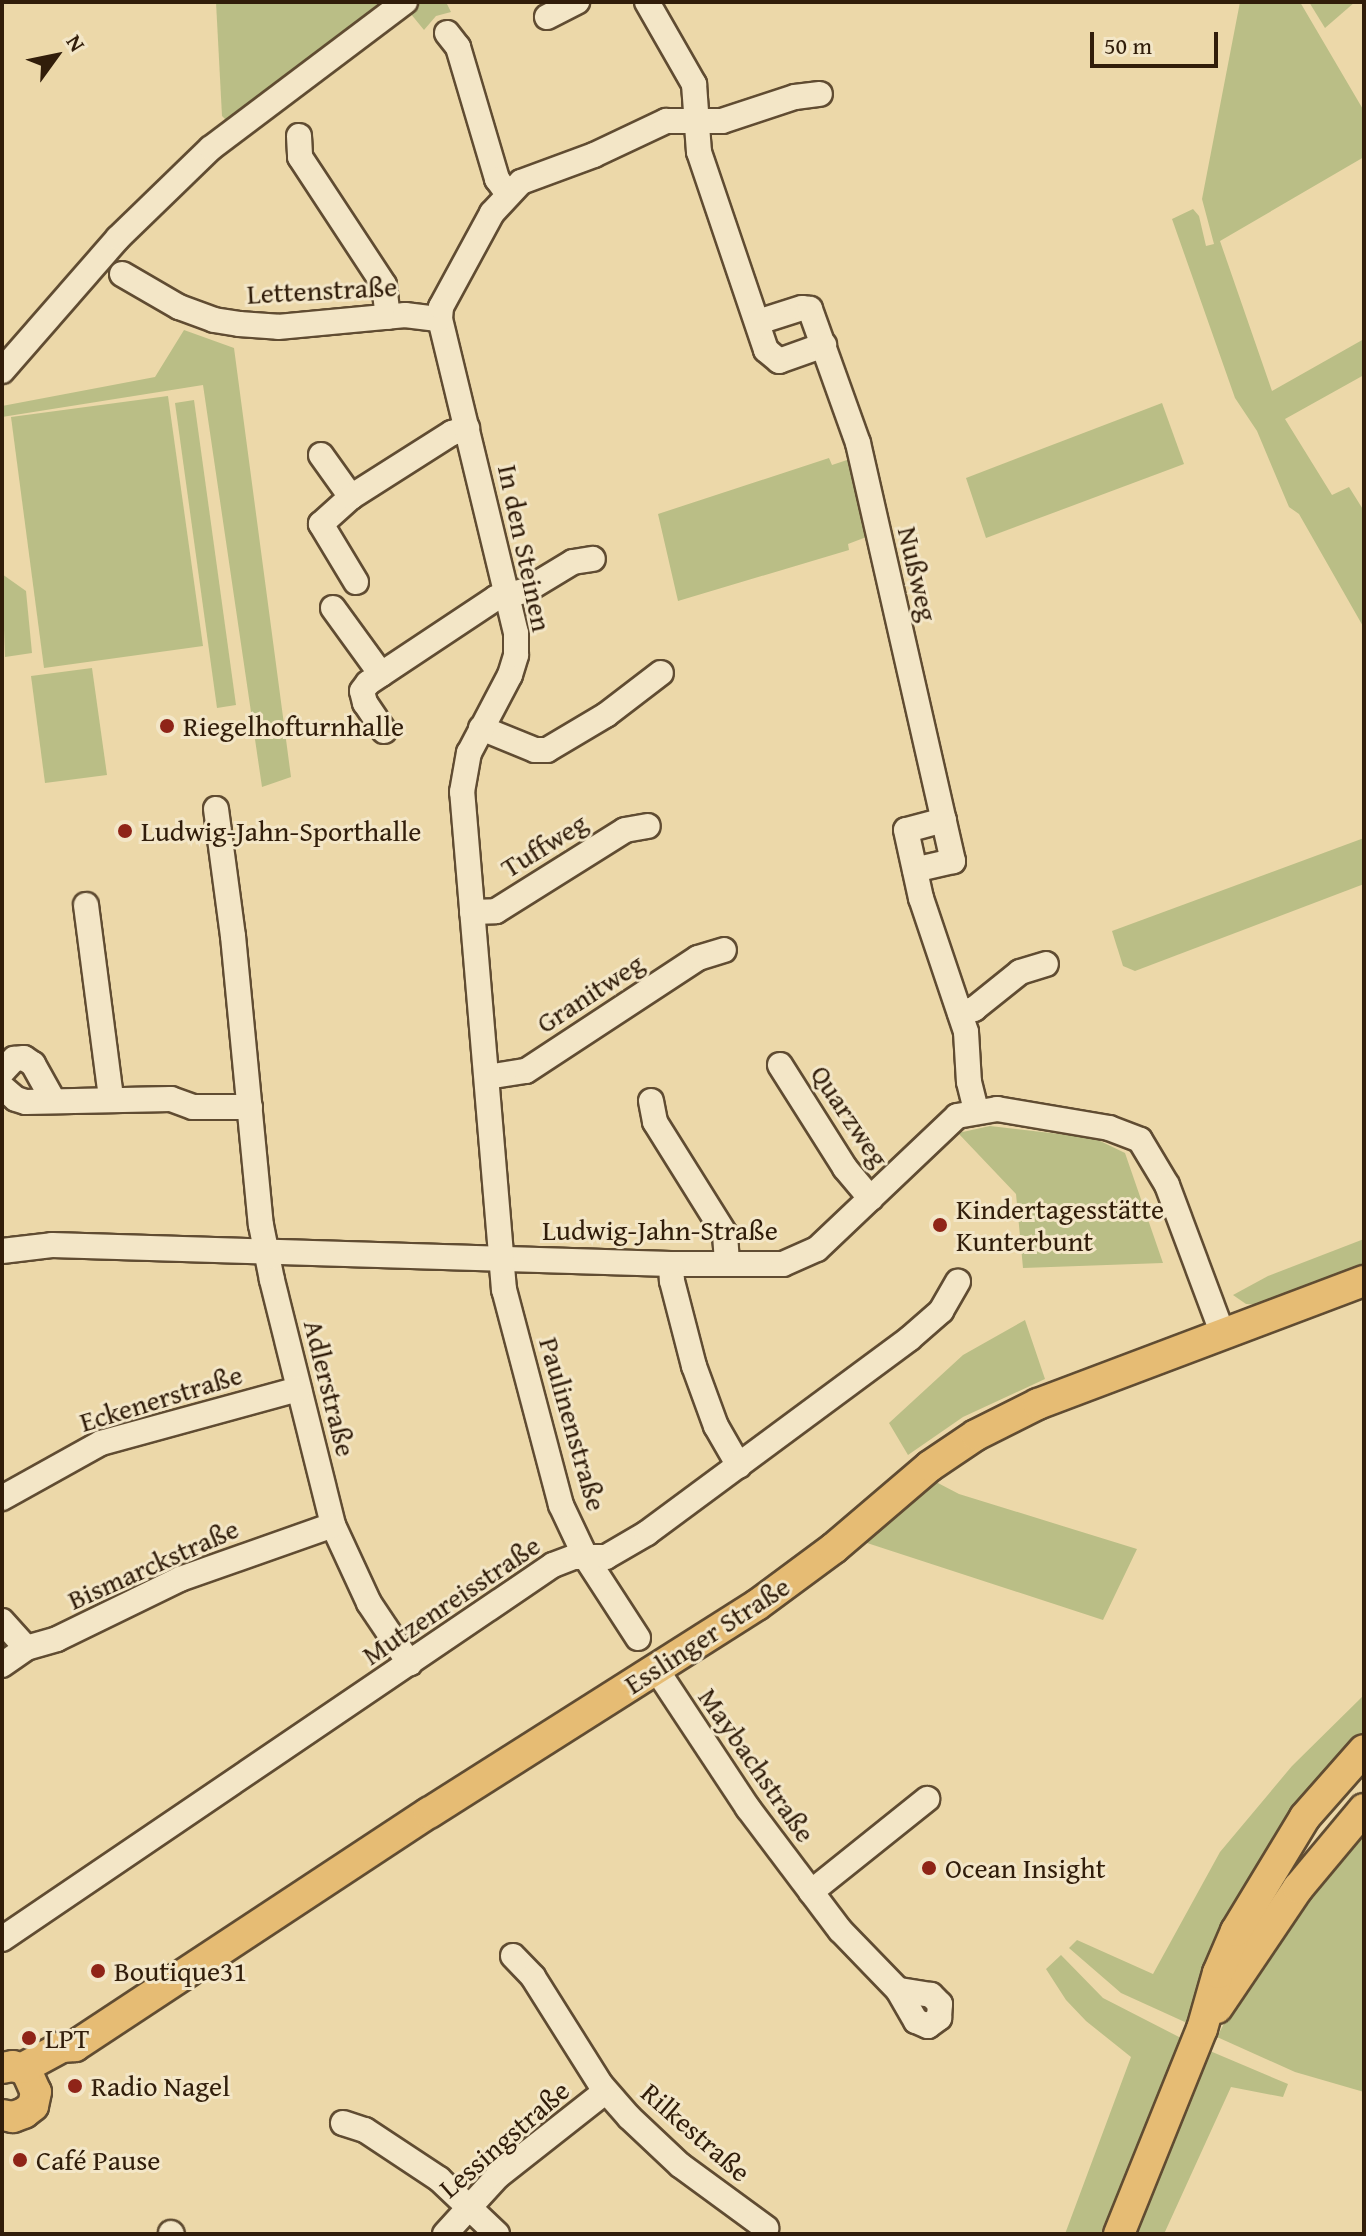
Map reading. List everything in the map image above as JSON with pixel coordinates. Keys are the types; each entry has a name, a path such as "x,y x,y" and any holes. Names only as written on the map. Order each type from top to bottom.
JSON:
{"main road":[{"name":"Esslinger Straße","path":"6,2118 33,2106 13,2072 71,2059 75,2046 395,1835 786,1585 922,1472 976,1435 1038,1404 1364,1281"},
{"path":"1119,2234 1202,2029 1223,1960 1265,1878 1305,1817 1364,1750"},
{"path":"1202,2029 1298,1888 1364,1809"}],"street":[{"path":"2,371 118,238 211,148 405,2"},
{"path":"547,17 577,2"},
{"path":"647,2 694,84 698,103 699,152 766,350 779,361 824,345"},
{"path":"447,33 458,47 497,179 507,193"},
{"path":"440,319 445,297 459,270 507,193 540,173 594,155 666,121 722,121 795,97 820,94"},
{"path":"299,136 300,157 384,285 388,317"},
{"name":"Lettenstraße","path":"122,274 179,307 214,320 239,324 278,327 388,317 440,319"},
{"name":"Nußweg","path":"758,322 802,308 810,309 858,443 953,861 915,870"},
{"name":"In den Steinen","path":"440,319 509,595 516,655 510,675 481,728 462,774 500,1258"},
{"path":"356,582 321,524 351,497 452,433 467,428"},
{"path":"321,455 351,497"},
{"path":"384,731 365,703 362,691 381,674 496,598 525,591 573,562 593,559"},
{"path":"333,608 381,674"},
{"path":"481,728 535,750 547,750 606,715 661,673"},
{"name":"Adlerstraße","path":"216,809 233,936 266,1251 333,1525 369,1603 410,1664"},
{"path":"944,820 906,830 915,870 960,1013 969,1050 969,1082 976,1110 997,1109 1063,1119 1127,1133 1140,1140 1162,1174 1223,1335"},
{"name":"Tuffweg","path":"472,912 496,911 625,830 648,826"},
{"path":"86,905 111,1098"},
{"name":"Granitweg","path":"487,1077 526,1071 698,958 724,950"},
{"path":"960,1013 974,1009 1020,972 1046,964"},
{"path":"6,1057 24,1058 33,1064 53,1100"},
{"name":"Quarzweg","path":"780,1065 845,1168 871,1199"},
{"path":"2,1087 16,1099 171,1099 193,1107 250,1107"},
{"path":"651,1101 655,1122 725,1234 727,1264"},
{"name":"Ludwig-Jahn-Straße","path":"2,1251 52,1245 769,1266 804,1257 871,1199 951,1120 976,1110"},
{"name":"Paulinenstraße","path":"500,1258 504,1290 547,1463 561,1505 586,1558 638,1638"},
{"path":"671,1264 672,1281 694,1366 716,1426 739,1466"},
{"name":"Mutzenreisstraße","path":"2,1939 553,1565 566,1558 606,1557 636,1540 909,1339 941,1311 958,1281"},
{"name":"Eckenerstraße","path":"2,1498 101,1443 299,1389"},
{"name":"Bismarckstraße","path":"2,1665 26,1648 57,1639 203,1570 333,1525"},
{"path":"2,1621 26,1648"},
{"name":"Maybachstraße","path":"656,1669 748,1808 811,1892 873,1968 898,1990"},
{"name":"Maybachstraße","path":"811,1892 927,1799"},
{"name":"Rilkestraße","path":"513,1956 533,1977 606,2091 667,2153 766,2228"},
{"name":"Lessingstraße","path":"445,2234 469,2205 533,2146 606,2091"},
{"path":"343,2123 365,2130 401,2152 469,2205 497,2234"}],"green space":[{"path":"216,2 398,2 230,124 222,116"},
{"path":"414,2 446,2 451,12 436,16 424,30 406,8"},
{"path":"1240,2 1300,2 1364,111 1364,157 1220,241 1272,391 1364,339 1364,375 1285,419 1332,495 1349,487 1364,511 1364,628 1299,514 1289,507 1257,431 1235,398 1172,219 1193,209 1199,216 1206,246 1214,244 1202,199"},
{"path":"1309,2 1355,2 1325,28"},
{"path":"184,330 234,348 291,777 262,787 203,385 2,417 2,406 155,377"},
{"path":"168,396 203,646 44,668 11,417"},
{"path":"194,400 236,705 217,708 175,403"},
{"path":"1162,403 1184,464 986,538 966,478"},
{"path":"829,458 832,465 850,459 869,536 848,544 849,550 678,601 658,514"},
{"path":"2,574 26,591 32,653 5,657"},
{"path":"92,668 107,775 45,783 31,676"},
{"path":"1364,838 1364,884 1135,971 1123,966 1112,931"},
{"path":"990,1126 1094,1138 1125,1153 1163,1263 1023,1268 1016,1194 958,1133"},
{"path":"1364,1239 1364,1266 1263,1305 1246,1304 1233,1295 1268,1276"},
{"path":"1025,1320 1045,1379 963,1417 908,1455 889,1423 963,1355"},
{"path":"936,1482 959,1494 1137,1549 1103,1620 864,1542"},
{"path":"1364,1695 1364,1733 1338,1761 1230,1923 1187,2023 1121,1993 1069,1948 1077,1940 1153,1974 1220,1852 1292,1766"},
{"path":"1364,1820 1364,2092 1295,2072 1217,2037 1250,1974"},
{"path":"1061,1955 1103,1998 1181,2038 1107,2234 1065,2234 1131,2057 1086,2021 1066,2000 1046,1969"},
{"path":"1210,2051 1288,2084 1283,2097 1231,2087 1164,2234 1130,2234"}],"place":[{"name":"Riegelhofturnhalle","path":"167,726"},
{"name":"Ludwig-Jahn-Sporthalle","path":"125,831"},
{"name":"Kindertagesstätte Kunterbunt","path":"940,1225"},
{"name":"Ocean Insight","path":"929,1868"},
{"name":"Boutique31","path":"98,1971"},
{"name":"LPT","path":"29,2038"},
{"name":"Radio Nagel","path":"75,2086"},
{"name":"Café Pause","path":"20,2160"}]}
